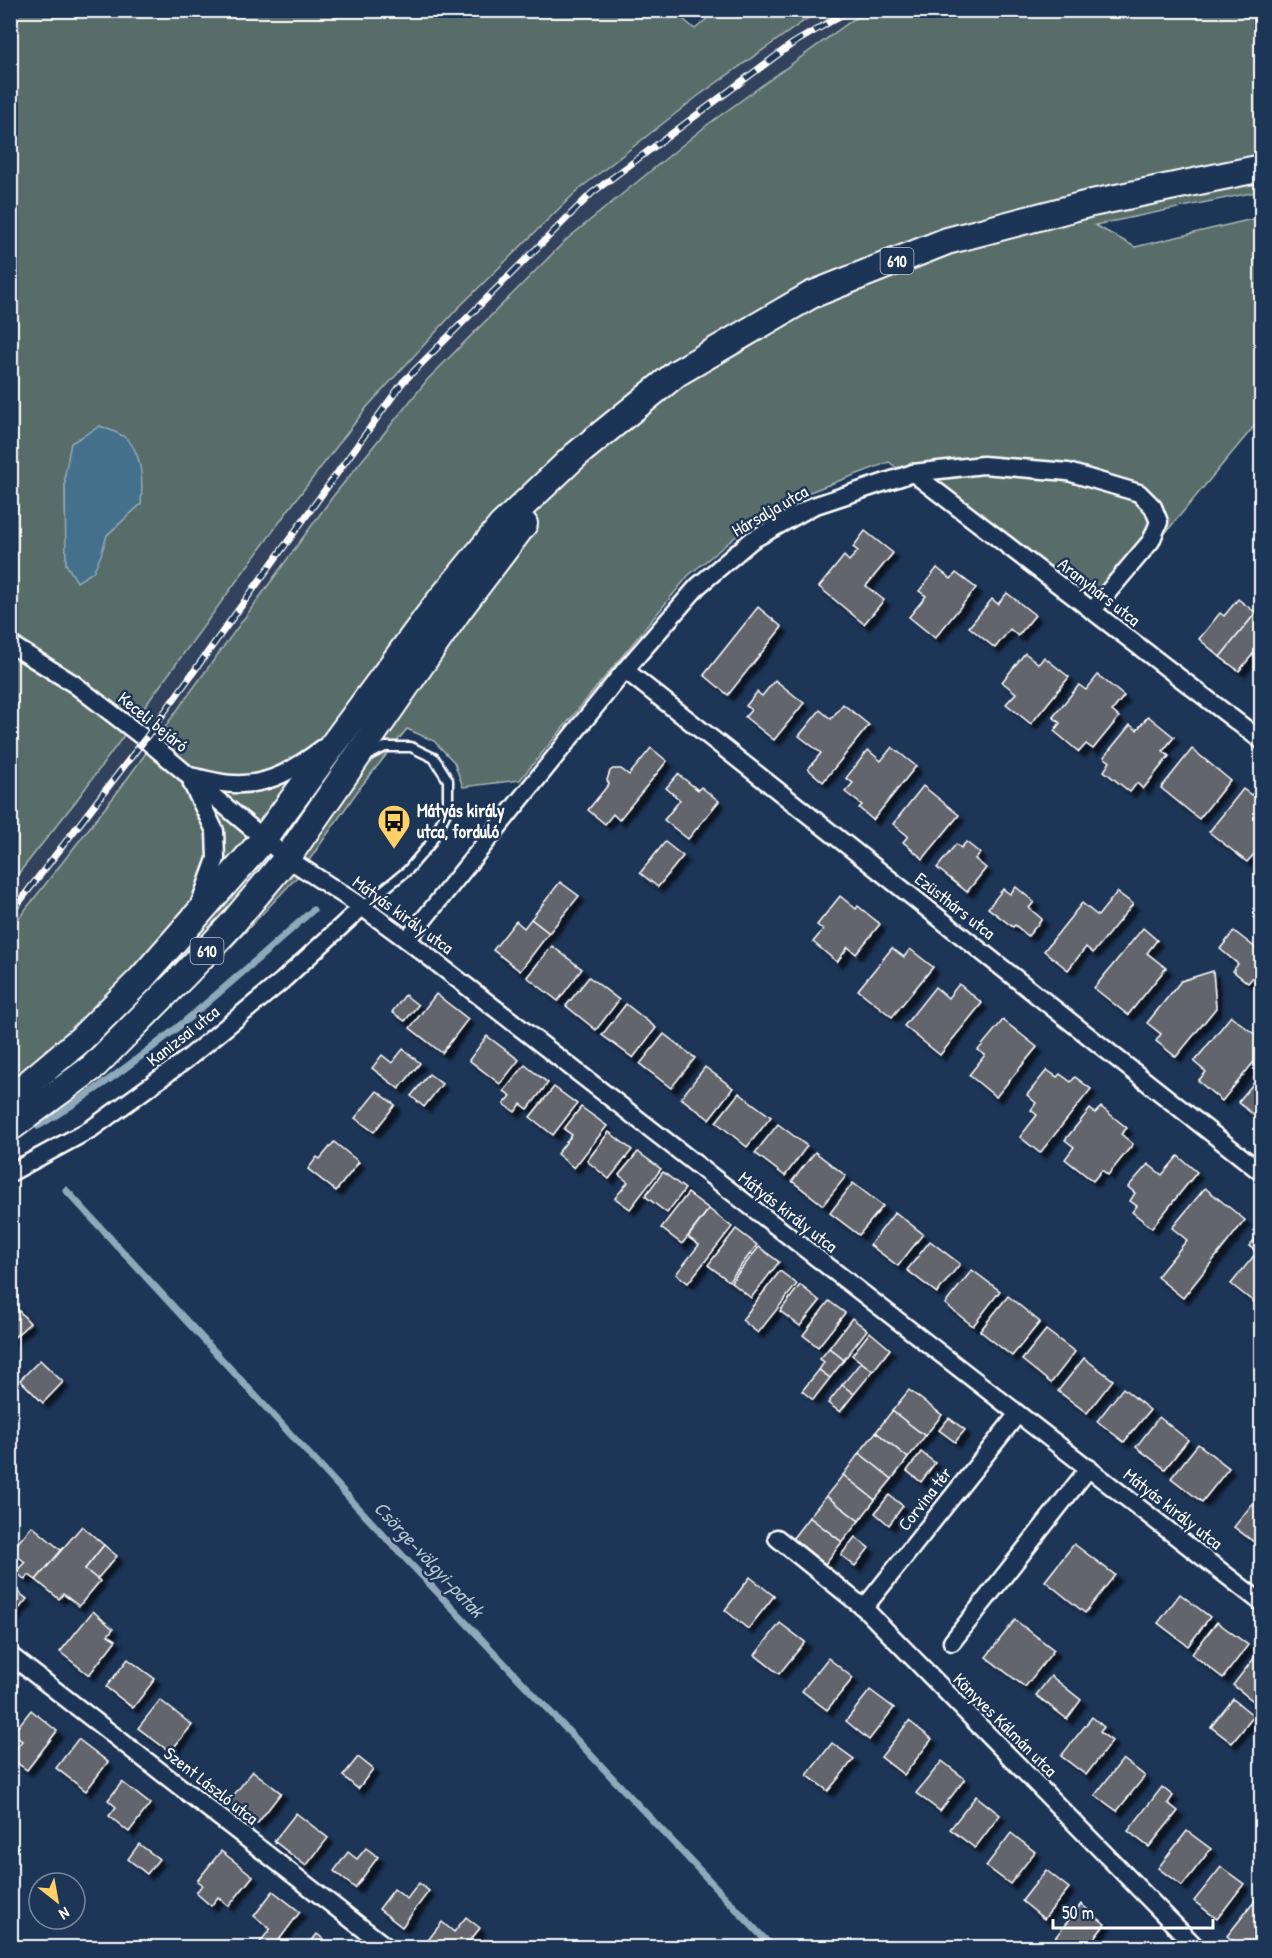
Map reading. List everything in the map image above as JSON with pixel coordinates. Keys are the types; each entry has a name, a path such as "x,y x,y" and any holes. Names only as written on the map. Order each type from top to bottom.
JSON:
{"main road":[{"name":"610","path":"10,1099 81,1039 141,979 263,840 437,604 501,526 576,455 677,373 811,295 947,241 1092,203 1262,168"},
{"name":"610","path":"10,1128 93,1067 232,924 287,858 458,611 576,455"}],"street":[{"name":"Hársalja utca","path":"407,940 625,670 698,586 752,540 813,506 913,473 983,465 1068,472 1139,493 1153,507 1159,522 1151,541 1092,611"},
{"name":"Aranyhárs utca","path":"913,473 1262,741"},
{"name":"Keceli bejáró","path":"10,644 74,684 145,739 287,858"},
{"name":"Ezüsthárs utca","path":"625,670 1262,1173"},
{"path":"188,775 234,784 261,782 294,770 338,736"},
{"path":"188,775 215,831 216,859 192,921"},
{"name":"Mátyás király utca","path":"287,858 362,907 407,940 1262,1603"},
{"name":"Kanizsai utca","path":"10,1173 91,1129 187,1059 282,981 362,907"},
{"name":"Corvina tér","path":"864,1608 1017,1415"},
{"path":"952,1642 1089,1468"},
{"name":"Könyves Kálmán utca","path":"777,1538 864,1608 1197,1947"},
{"name":"Szent László utca","path":"10,1655 388,1947"}],"lane":[{"path":"351,765 385,747 411,747 434,758 448,780 448,809 430,844 408,870 362,907"}],"shaded area":[{"path":"818,11 870,11 854,19 707,125 567,239 428,379 334,495 119,790 11,928 11,883 76,801 292,505 367,407 458,308 578,190 698,96"},
{"path":"100,426 123,436 135,449 140,467 141,504 107,535 93,572 77,582 66,564 65,474 71,443"}],"green space":[{"path":"672,10 695,29 716,11 818,11 698,96 578,190 458,308 367,407 292,505 76,801 11,883 10,11","holes":["100,426 124,437 138,458 141,504 107,535 66,564 65,474"]},
{"path":"870,11 1261,11 1261,191 1095,225 1135,247 1261,217 1261,418 1093,620 889,462 807,493 745,529 689,575 520,780 463,787 454,762 434,741 407,729 359,789 298,876 230,948 126,1052 57,1108 11,1137 11,928 119,790 334,495 428,379 567,239 707,125 854,19"}],"building":[{"path":"865,531 893,553 866,586 884,600 864,624 819,587 844,556 849,561 858,551 853,547"},
{"path":"937,568 951,579 956,573 976,588 935,638 909,617 926,596 919,591"},
{"path":"1007,593 1035,615 1018,636 1010,629 995,648 969,627 992,599 998,604"},
{"path":"1238,599 1256,613 1220,657 1199,639 1220,613 1224,616"},
{"path":"758,607 782,627 728,695 704,675"},
{"path":"1259,609 1262,610 1262,622 1259,625 1262,627 1262,635 1258,639 1262,643 1239,671 1220,657"},
{"path":"1025,653 1039,664 1044,657 1069,677 1031,724 1006,704 1016,693 1002,682"},
{"path":"1098,675 1124,696 1112,711 1119,717 1093,749 1086,744 1079,752 1054,731 1060,723 1053,717 1079,685 1086,690"},
{"path":"775,680 804,703 774,740 745,717 751,710 746,706 757,692 762,696"},
{"path":"843,704 869,725 823,782 808,769 821,753 799,736 820,710 831,719"},
{"path":"1148,716 1174,737 1163,751 1169,756 1143,789 1137,783 1130,792 1104,771 1110,762 1104,757 1130,725 1137,730"},
{"path":"892,747 916,766 873,820 859,808 862,805 845,792 853,783 846,778 868,750 881,761"},
{"path":"651,748 667,761 619,820 613,814 605,824 588,810 609,784 607,780 610,771 621,769 629,775"},
{"path":"1192,749 1230,780 1199,819 1161,788"},
{"path":"678,774 698,790 701,787 719,801 688,839 664,820 680,800 666,788"},
{"path":"923,786 959,815 923,859 903,842 908,836 893,824"},
{"path":"1243,789 1251,795 1255,791 1262,796 1262,845 1247,862 1209,832"},
{"path":"665,842 683,856 658,887 640,873"},
{"path":"966,842 980,853 975,859 986,868 967,892 937,868 956,844 961,848"},
{"path":"560,882 579,896 549,933 531,919"},
{"path":"1016,887 1034,902 1029,908 1042,919 1028,936 988,908 1003,889 1010,894"},
{"path":"1117,892 1133,904 1093,953 1086,947 1068,970 1044,951 1082,903 1098,916"},
{"path":"840,896 856,909 858,906 880,924 856,954 848,947 837,962 813,942 823,930 817,925"},
{"path":"531,919 549,933 520,971 493,950 516,921 524,928"},
{"path":"1143,928 1157,940 1147,953 1166,968 1128,1015 1094,988"},
{"path":"1234,931 1262,953 1262,967 1248,983 1233,971 1238,964 1220,949"},
{"path":"552,946 582,969 558,1001 527,977"},
{"path":"892,948 904,957 910,949 933,967 892,1017 858,990"},
{"path":"1213,971 1216,1008 1176,1057 1156,1041 1161,1034 1147,1023 1181,981"},
{"path":"589,977 619,1000 596,1030 566,1006"},
{"path":"959,984 982,1003 940,1055 904,1026 935,987 948,998"},
{"path":"436,994 468,1019 442,1053 410,1028"},
{"path":"405,995 418,1005 405,1021 392,1012"},
{"path":"626,1004 656,1028 633,1058 602,1035"},
{"path":"1231,1016 1262,1040 1262,1052 1222,1101 1198,1081 1206,1072 1194,1062"},
{"path":"1003,1020 1037,1047 996,1097 969,1075 985,1055 978,1050"},
{"path":"664,1034 695,1058 671,1088 640,1064"},
{"path":"487,1036 519,1060 500,1084 469,1060"},
{"path":"403,1049 420,1063 399,1089 372,1068 382,1055 392,1063"},
{"path":"525,1065 548,1083 528,1109 521,1104 515,1112 504,1104 511,1096 504,1091"},
{"path":"705,1067 733,1088 709,1119 681,1098"},
{"path":"1047,1070 1057,1077 1060,1074 1071,1082 1075,1077 1091,1089 1040,1153 1020,1137 1037,1115 1031,1110 1036,1103 1027,1095"},
{"path":"1262,1073 1262,1110 1256,1117 1238,1102"},
{"path":"429,1074 442,1084 424,1107 411,1096"},
{"path":"554,1087 577,1104 553,1135 530,1117"},
{"path":"377,1091 395,1105 374,1132 355,1118"},
{"path":"739,1093 771,1117 747,1147 716,1122"},
{"path":"581,1107 607,1126 574,1168 557,1154 572,1135 564,1129"},
{"path":"1101,1107 1127,1128 1121,1134 1133,1144 1108,1175 1102,1170 1093,1181 1065,1159 1074,1147 1065,1140 1090,1109 1095,1113"},
{"path":"778,1124 807,1146 785,1176 755,1153"},
{"path":"609,1132 632,1150 609,1179 587,1161"},
{"path":"334,1142 359,1162 336,1191 308,1169 317,1157 320,1159"},
{"path":"638,1152 661,1169 630,1209 615,1198 628,1182 619,1175"},
{"path":"815,1152 846,1176 823,1205 792,1181"},
{"path":"1178,1156 1197,1172 1152,1228 1132,1212 1137,1206 1130,1201 1135,1193 1128,1187 1148,1164 1162,1175"},
{"path":"663,1172 685,1189 667,1213 645,1196"},
{"path":"853,1183 883,1206 859,1235 830,1213"},
{"path":"1205,1188 1245,1220 1183,1298 1157,1277 1187,1240 1172,1228"},
{"path":"688,1193 709,1209 682,1244 661,1228"},
{"path":"709,1209 732,1227 688,1283 676,1274 699,1245 688,1237"},
{"path":"895,1212 923,1234 898,1266 870,1245"},
{"path":"736,1229 757,1245 729,1281 708,1265"},
{"path":"1259,1234 1262,1236 1262,1295 1255,1303 1231,1284 1257,1252 1249,1246"},
{"path":"930,1241 960,1264 937,1293 907,1270"},
{"path":"759,1247 779,1262 751,1298 731,1282"},
{"path":"972,1270 1000,1291 973,1326 945,1304"},
{"path":"780,1271 797,1284 758,1333 742,1320"},
{"path":"800,1285 820,1301 800,1326 780,1311"},
{"path":"1008,1296 1040,1322 1012,1356 980,1331"},
{"path":"10,1301 30,1323 10,1341"},
{"path":"829,1301 845,1313 818,1347 803,1335"},
{"path":"852,1318 867,1330 844,1360 829,1348"},
{"path":"1046,1330 1075,1352 1051,1383 1022,1360"},
{"path":"870,1332 890,1349 873,1371 852,1355"},
{"path":"829,1348 844,1360 830,1378 819,1370 824,1362 820,1359"},
{"path":"1084,1358 1113,1380 1087,1413 1058,1391"},
{"path":"40,1360 63,1382 43,1403 20,1380"},
{"path":"861,1362 873,1371 854,1394 842,1385"},
{"path":"819,1370 830,1378 813,1400 802,1391"},
{"path":"842,1385 854,1394 840,1412 828,1403"},
{"path":"1123,1388 1150,1410 1124,1442 1097,1421"},
{"path":"909,1390 942,1415 925,1436 892,1411"},
{"path":"892,1411 925,1436 908,1458 876,1432"},
{"path":"1159,1417 1188,1440 1165,1469 1136,1447"},
{"path":"949,1418 965,1430 955,1442 939,1430"},
{"path":"876,1432 908,1458 892,1479 859,1453"},
{"path":"1198,1444 1229,1468 1202,1502 1171,1478"},
{"path":"921,1452 935,1463 921,1482 907,1471"},
{"path":"859,1453 892,1479 875,1500 843,1475"},
{"path":"843,1475 875,1500 859,1521 826,1496"},
{"path":"1262,1493 1262,1548 1234,1527"},
{"path":"889,1495 903,1506 889,1525 875,1513"},
{"path":"826,1496 859,1521 842,1542 809,1517"},
{"path":"809,1517 842,1542 825,1564 793,1538"},
{"path":"32,1526 62,1551 36,1580 29,1575 25,1580 16,1572 25,1562 11,1551"},
{"path":"82,1526 104,1545 85,1569 100,1581 79,1606 63,1594 59,1599 36,1580"},
{"path":"855,1537 869,1548 855,1566 841,1555"},
{"path":"1074,1544 1115,1575 1085,1613 1045,1581"},
{"path":"104,1545 117,1556 97,1579 85,1569"},
{"path":"750,1577 774,1596 748,1629 725,1610"},
{"path":"10,1586 27,1599 10,1620"},
{"path":"1180,1594 1210,1617 1188,1646 1158,1623"},
{"path":"93,1611 113,1629 108,1635 116,1640 89,1675 60,1652"},
{"path":"1015,1620 1054,1650 1025,1687 986,1657"},
{"path":"1217,1622 1248,1645 1223,1678 1192,1654"},
{"path":"780,1623 805,1642 779,1674 755,1655"},
{"path":"1258,1653 1262,1655 1261,1707 1233,1685"},
{"path":"828,1658 853,1678 827,1710 802,1691"},
{"path":"128,1659 155,1679 133,1708 106,1687"},
{"path":"1051,1676 1081,1700 1067,1719 1036,1695"},
{"path":"870,1690 894,1708 869,1740 846,1721"},
{"path":"1233,1699 1254,1716 1232,1743 1211,1727"},
{"path":"160,1700 192,1725 170,1752 138,1728"},
{"path":"31,1710 57,1731 27,1770 10,1756 22,1741 12,1734"},
{"path":"1092,1717 1104,1727 1100,1732 1112,1741 1086,1775 1061,1756"},
{"path":"909,1721 932,1739 904,1775 881,1757"},
{"path":"78,1739 108,1762 86,1791 56,1768"},
{"path":"832,1743 854,1759 828,1791 807,1775"},
{"path":"358,1757 373,1769 358,1789 343,1776"},
{"path":"1123,1759 1145,1776 1117,1811 1095,1795"},
{"path":"942,1761 965,1779 940,1811 916,1793"},
{"path":"253,1771 281,1793 257,1824 228,1802"},
{"path":"122,1782 150,1804 129,1832 109,1816 116,1807 108,1800"},
{"path":"1162,1787 1173,1796 1168,1803 1178,1811 1149,1847 1128,1831"},
{"path":"976,1796 1000,1815 975,1848 950,1829"},
{"path":"296,1813 328,1838 306,1866 274,1841"},
{"path":"1187,1831 1211,1849 1182,1886 1158,1868"},
{"path":"1011,1833 1035,1852 1010,1884 986,1866"},
{"path":"139,1844 159,1859 147,1874 128,1859"},
{"path":"366,1848 378,1857 355,1888 334,1871 348,1852 357,1859"},
{"path":"221,1851 253,1876 229,1906 218,1897 211,1906 196,1893 202,1885 197,1881"},
{"path":"1221,1867 1244,1884 1217,1919 1194,1901"},
{"path":"1046,1870 1069,1888 1044,1919 1022,1901"},
{"path":"419,1883 429,1891 402,1927 379,1909 394,1889 407,1899"},
{"path":"273,1891 300,1912 273,1948 256,1948 270,1929 254,1916"},
{"path":"1258,1897 1262,1899 1262,1938 1254,1948 1242,1948 1227,1936"},
{"path":"1081,1904 1105,1924 1087,1948 1066,1948 1054,1939"},
{"path":"466,1917 480,1928 464,1948 422,1948 442,1922 454,1932"},
{"path":"317,1934 335,1948 306,1948"},
{"path":"1118,1942 1125,1948 1114,1948"}],"waterway":[{"path":"38,1126 111,1078 181,1025 313,910"},
{"name":"Csörge-völgyi-patak","path":"66,1190 387,1539 773,1948"}],"railway":[{"path":"10,914 145,739 403,382 592,193 792,44 850,10"}],"place":[{"name":"Mátyás király utca, forduló","path":"394,850"}]}
